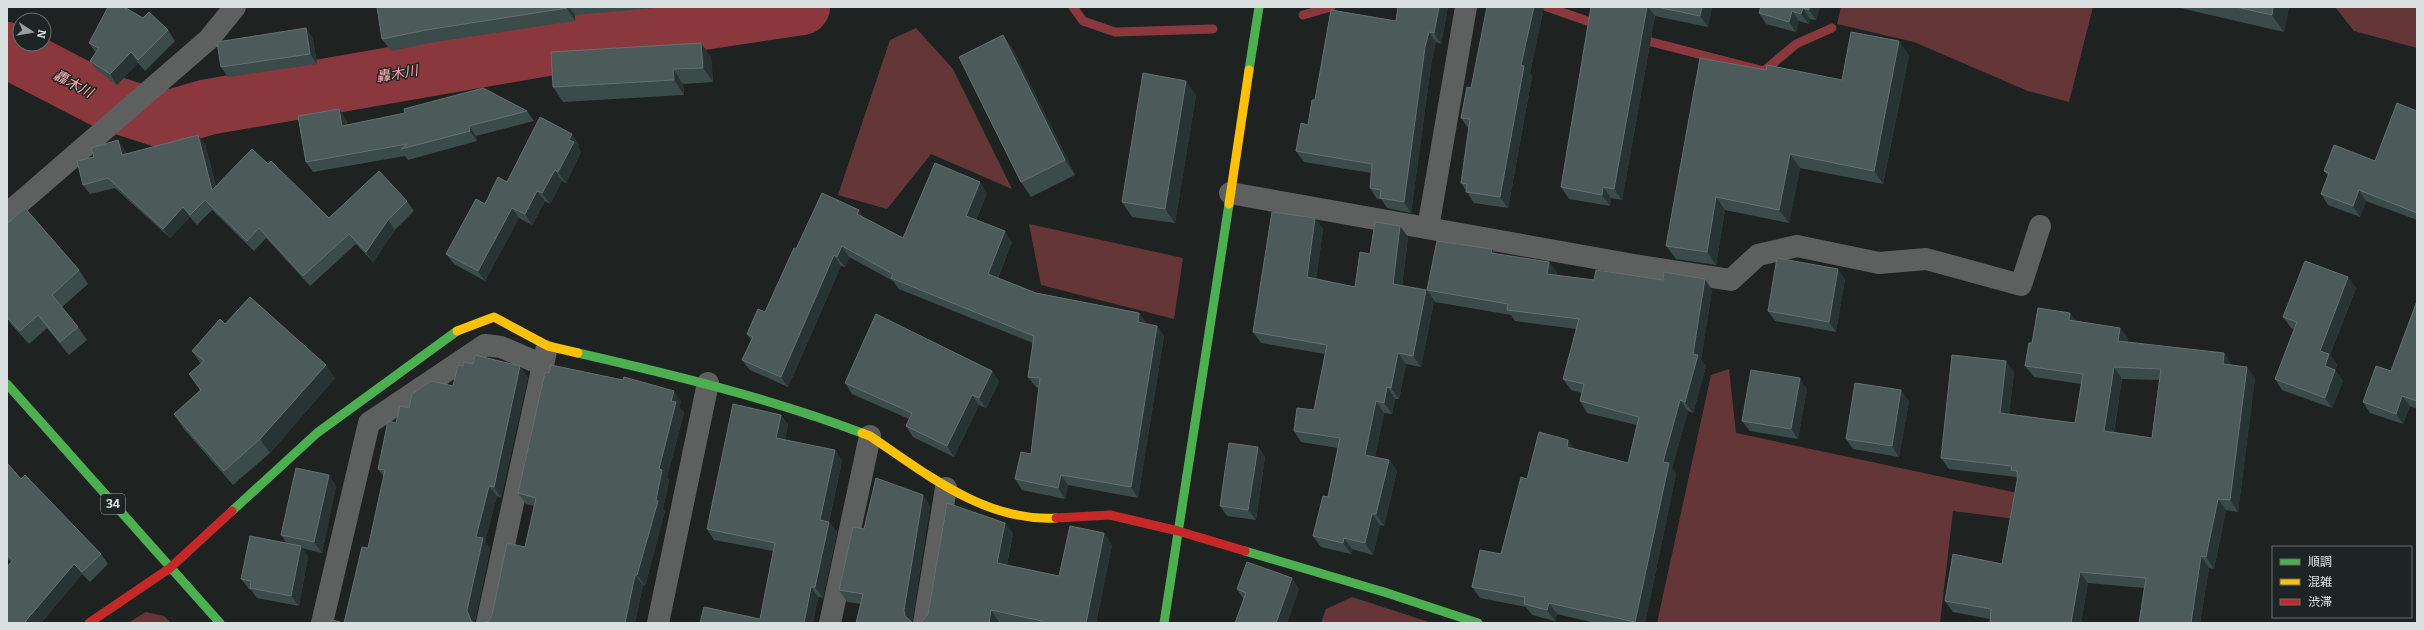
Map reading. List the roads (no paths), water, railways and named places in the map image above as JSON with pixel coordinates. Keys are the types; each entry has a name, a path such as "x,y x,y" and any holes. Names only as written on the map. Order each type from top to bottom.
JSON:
{"main road":[{"path":"1164,623 1259,7"},
{"path":"89,623 170,568 318,433 455,332 494,317 545,356 708,383 801,410 870,436 946,488 995,509 1042,520 1110,515 1178,531 1384,592 1478,623"},
{"name":"34","path":"7,384 220,623"}],"street":[{"path":"7,214 209,39 234,7"},
{"path":"1428,228 1466,7"},
{"path":"1230,193 1634,265 1731,280 1758,255 1797,246 1880,263 1926,259 2021,285 2040,226"},
{"path":"322,623 369,423 484,345 545,356 487,623"},
{"path":"658,623 708,383"},
{"path":"830,623 870,436"},
{"path":"924,623 946,488"}],"waterway":[{"name":"轟木川","path":"7,50 107,102 163,120 208,107 650,30 802,7"},
{"path":"1073,7 1083,21 1115,32 1213,29"},
{"path":"1303,15 1331,7"},
{"path":"1547,7 1599,25"},
{"path":"1640,39 1764,71 1796,44 1832,28"}]}
